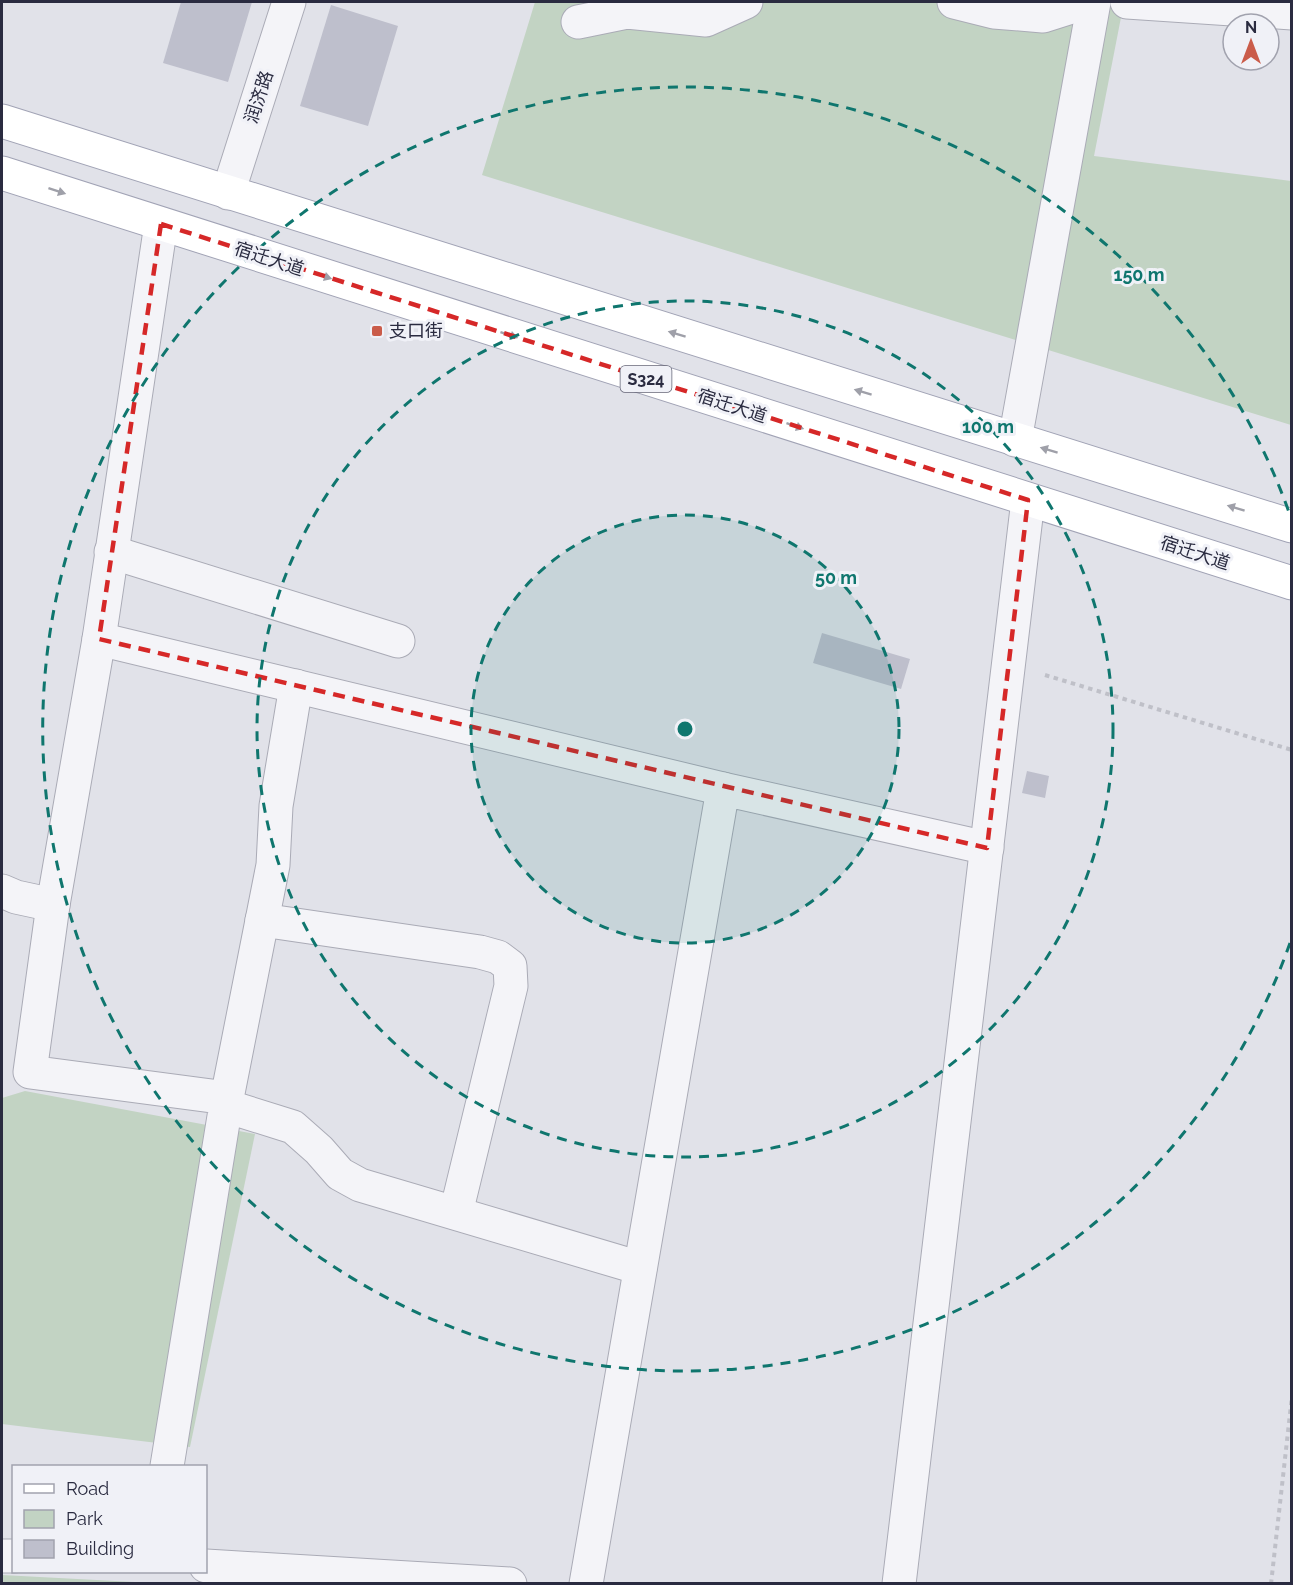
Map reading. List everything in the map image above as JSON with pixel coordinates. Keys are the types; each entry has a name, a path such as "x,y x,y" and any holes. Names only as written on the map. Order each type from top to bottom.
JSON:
{"main road":[{"path":"2,121 1292,526"},
{"name":"宿迁大道","path":"2,173 1292,583"}],"street":[{"name":"润济路","path":"228,193 289,2"},
{"path":"578,22 627,12 706,20 746,2"},
{"path":"954,2 994,12 1043,16 1087,2"},
{"path":"1015,440 1094,2"},
{"path":"1127,2 1292,13"},
{"path":"161,224 99,639 53,905 30,1072 226,1102 292,1127 319,1150 340,1174 360,1185 640,1268"},
{"path":"899,1584 1028,500"},
{"path":"111,552 398,641"},
{"path":"99,639 723,789 987,848"},
{"path":"167,1465 226,1102 273,866 276,806 296,686"},
{"path":"586,1584 723,789"},
{"path":"2,891 16,897 53,905"},
{"path":"262,920 480,952 498,957 510,966 511,986 456,1213"},
{"path":"207,1566 510,1584"}],"path":[{"path":"1045,675 1292,750"},
{"path":"1270,1584 1292,1396"}],"highlighted area":[{"path":"161,224 1028,500 987,848 99,639"}],"green space":[{"path":"535,2 1124,2 1094,156 1291,181 1291,425 482,175"},
{"path":"25,1091 255,1134 190,1447 2,1424 2,1098"},
{"path":"2,1575 153,1583 2,1583"}],"building":[{"path":"181,2 252,2 228,82 163,63"},
{"path":"331,5 398,26 368,126 300,106"},
{"path":"822,633 910,659 901,689 813,663"},
{"path":"1027,771 1049,776 1045,798 1022,793"}],"place":[{"name":"支口街","path":"377,331"}]}
